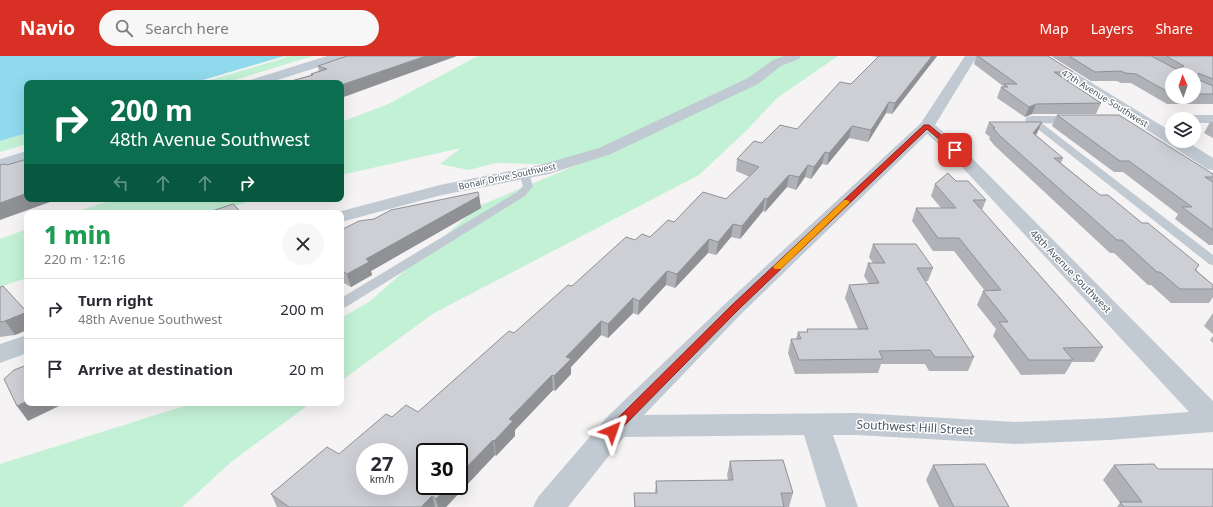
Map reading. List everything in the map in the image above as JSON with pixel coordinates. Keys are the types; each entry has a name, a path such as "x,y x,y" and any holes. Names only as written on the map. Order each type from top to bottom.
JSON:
{"main road":[{"path":"264,80 340,56"},
{"path":"0,164 24,157"}],"street":[{"name":"Bonair Drive Southwest","path":"344,215 440,190 524,174 605,151 753,82 777,63 795,56"},
{"path":"549,507 616,426 734,308 927,126 971,56"},
{"name":"47th Avenue Southwest","path":"1039,56 1165,135"},
{"path":"1112,119 1165,119"},
{"path":"1201,119 1213,119"},
{"path":"1032,120 1096,120"},
{"name":"48th Avenue Southwest","path":"927,126 955,150 1213,420"},
{"path":"1186,148 1213,165"},
{"path":"0,354 24,344"},
{"name":"Southwest Hill Street","path":"616,426 857,424 1015,433 1109,430 1213,420"},
{"path":"815,424 842,507"}],"lane":[{"path":"1032,120 1213,261"},
{"path":"344,302 521,194 528,186 524,174"}],"green space":[{"path":"284,56 313,56 235,80 203,80"},
{"path":"478,56 838,56 777,98 747,130 699,175 434,313 344,379 344,316 369,302 479,206 577,165 495,163 469,170 440,164 461,148 344,174 344,121 386,105"},
{"path":"24,134 24,145 0,152 0,141"},
{"path":"106,202 247,202 225,210 81,210"},
{"path":"24,230 24,279 0,287 0,239"},
{"path":"184,406 307,406 231,462 182,507 0,507 0,464"}],"water":[{"path":"0,56 284,56 203,80 24,80 24,134 0,141"}],"pier":[{"path":"286,56 285,58 210,80 203,80"}],"building":[{"path":"347,56 426,56 344,84 344,80 295,80 327,69 318,66"},
{"path":"879,56 932,56 895,103 889,102 871,130 852,126 829,153 825,152 814,167 808,165 799,177 789,175 767,199 765,198 742,226 733,224 718,242 709,239 677,274 667,271 639,301 633,298 608,324 601,321 566,357 571,359 554,376 552,375 509,419 513,421 468,466 468,443 416,443 416,495 440,495 436,499 432,496 421,507 289,507 271,494 327,447 339,454 386,414 392,417 406,405 418,412 509,331 514,333 568,285 572,286 626,237 635,240 642,234 650,237 668,220 674,222 703,192 726,199 759,167 737,159 754,141 762,143 780,125 797,129 840,82 851,84"},
{"path":"978,56 1048,56 1073,72 1054,72 1101,103 1036,104 1029,107 1001,87 1008,87 1004,84 1017,84"},
{"path":"1069,56 1151,56 1174,68 1165,68 1165,90 1136,74 1121,71 1095,72"},
{"path":"1166,56 1213,56 1213,79 1201,74 1201,68 1179,68 1184,66"},
{"path":"1201,81 1213,86 1213,94 1201,94"},
{"path":"1057,115 1119,115 1165,144 1165,148 1172,148 1213,174 1213,177 1205,177 1213,182 1213,230 1182,207 1192,207 1129,161 1120,161"},
{"path":"989,122 1042,122 1033,133 1063,158 1054,158 1100,195 1108,195 1142,223 1148,223 1199,265 1195,270 1213,285 1213,289 1180,289 1160,272 1157,272 1122,240 1117,240 999,135"},
{"path":"24,160 24,194 0,203 0,165 7,165"},
{"path":"948,173 956,181 968,181 986,200 973,200 1103,347 1063,348 1073,360 1029,360 999,322 1008,322 983,291 1001,290 959,238 938,238 916,208 956,208 935,184"},
{"path":"478,192 479,196 366,259 369,262 347,274 344,272 344,228 359,221 374,219 391,210"},
{"path":"233,204 239,210 215,210"},
{"path":"873,244 916,244 933,268 917,268 974,357 935,357 930,350 879,351 883,359 799,360 791,339 801,339 798,332 808,332 807,329 868,329 849,285 879,283 868,263 885,263"},
{"path":"3,286 24,309 24,313 0,322 0,287"},
{"path":"24,366 24,402 17,406 4,379 14,370"},
{"path":"783,460 793,493 781,493 784,507 635,507 634,493 657,493 656,481 733,480 730,461"},
{"path":"985,464 1009,507 954,507 933,465"},
{"path":"1154,464 1158,469 1213,469 1213,507 1124,507 1120,502 1142,502 1114,465"}],"slow traffic":[{"path":"778,267 847,202"}],"route":[{"path":"612,431 734,308 927,126 955,150"}]}
